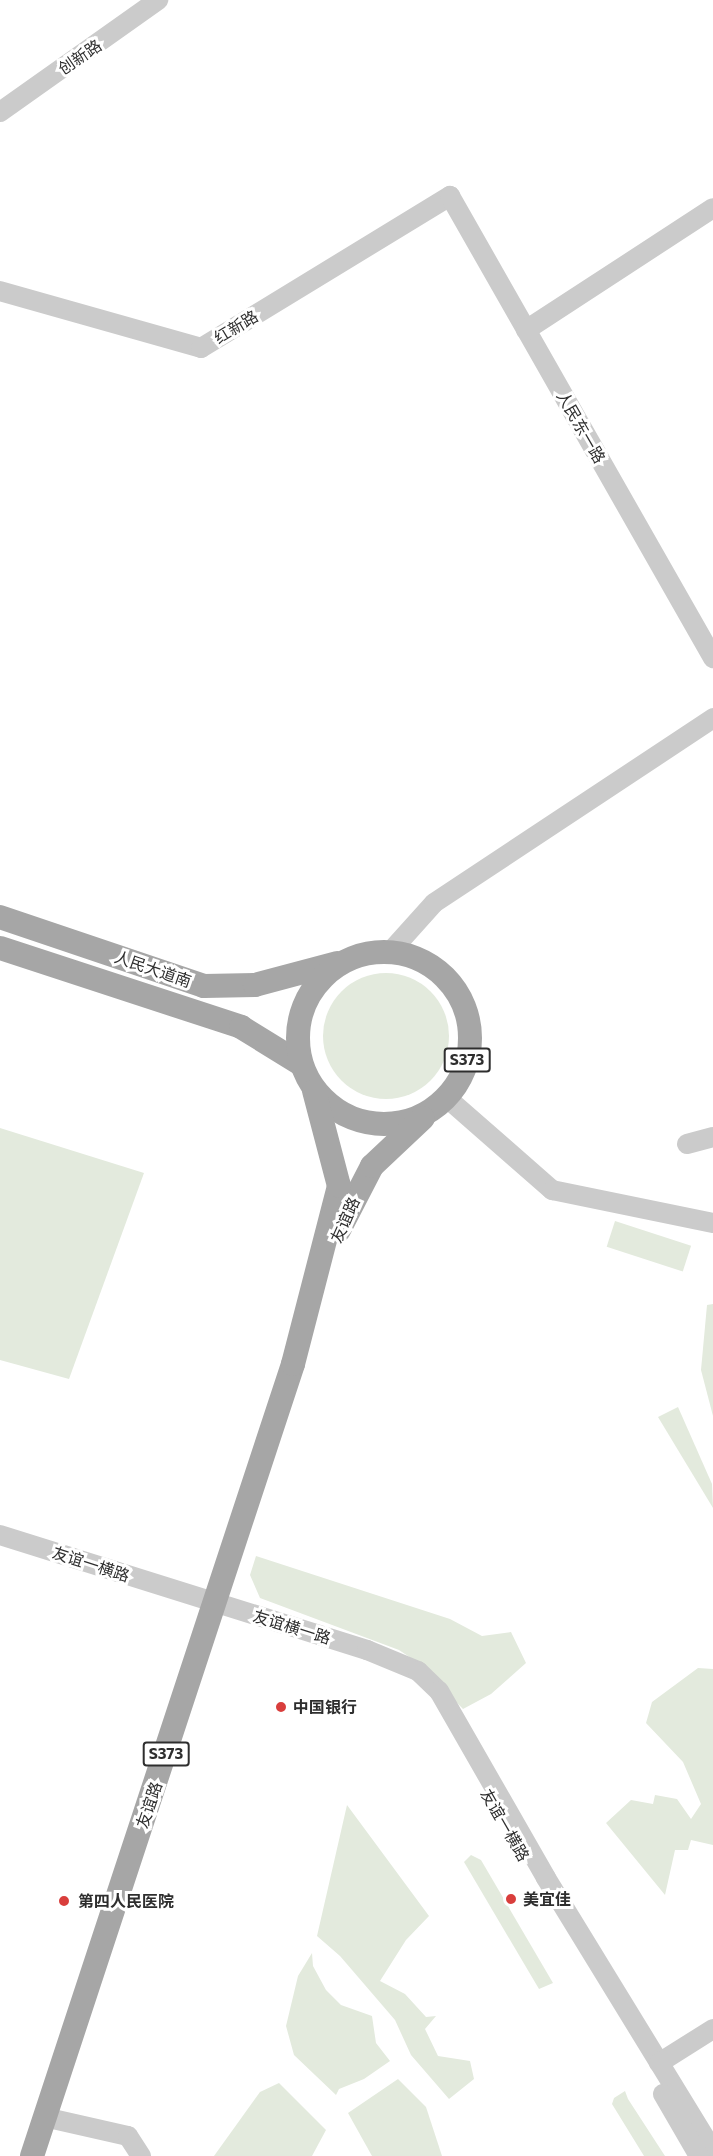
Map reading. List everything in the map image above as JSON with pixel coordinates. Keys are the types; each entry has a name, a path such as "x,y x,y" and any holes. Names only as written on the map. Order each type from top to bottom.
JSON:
{"main road":[{"name":"人民大道南","path":"0,917 204,986 255,985 345,960"},
{"name":"人民大道南","path":"0,948 241,1027 301,1064"},
{"name":"S373","path":"391,951 418,958 442,972 459,994 469,1020 470,1048 463,1075 438,1105 406,1122 373,1124 333,1109 314,1091 301,1064 297,1040 300,1016 309,993 325,974 345,960 367,952 391,951"},
{"name":"友谊路","path":"297,1352 339,1186 314,1091"},
{"name":"友谊路","path":"32,2156 215,1608 334,1241 355,1195 372,1166 438,1105"}],"street":[{"name":"创新路","path":"0,112 158,0"},
{"name":"红新路","path":"0,291 201,348 450,196"},
{"name":"人民东一路","path":"450,196 713,658"},
{"path":"526,330 713,208"},
{"path":"391,951 434,903 713,718"},
{"path":"438,1105 552,1190 713,1223"},
{"path":"687,1144 713,1137"},
{"path":"680,1218 713,1234"},
{"name":"友谊一横路","path":"0,1535 377,1661 413,1680 430,1698 699,2156"},
{"name":"友谊横一路","path":"215,1608 367,1650"},
{"name":"友谊一横路","path":"367,1650 418,1671 439,1691 546,1878 713,2151"},
{"path":"659,2063 713,2030"},
{"path":"44,2117 128,2136 141,2156"}],"shaded area":[{"path":"386,973 410,978 430,992 444,1012 449,1036 444,1060 430,1080 410,1094 386,1099 362,1094 342,1080 328,1060 323,1036 328,1012 342,992 362,978"},
{"path":"0,1128 144,1173 69,1379 0,1360"},
{"path":"615,1221 691,1246 683,1271 607,1247"},
{"path":"713,1304 713,1416 701,1370 707,1305"},
{"path":"678,1407 712,1484 713,1508 658,1417"},
{"path":"256,1556 450,1619 482,1636 511,1632 526,1663 491,1694 463,1709 417,1662 399,1650 260,1598 250,1575"},
{"path":"698,1668 713,1669 713,1845 691,1840 688,1850 675,1850 665,1895 606,1823 631,1800 653,1804 655,1795 677,1799 691,1819 701,1804 683,1762 646,1723 652,1702"},
{"path":"347,1805 429,1916 406,1940 380,1981 405,1994 426,2017 436,2016 425,2029 438,2056 470,2061 474,2079 449,2099 411,2055 395,2020 340,1956 317,1936"},
{"path":"471,1855 481,1860 553,1983 539,1989 464,1862"},
{"path":"312,1953 313,1966 326,1990 341,2005 372,2016 376,2043 390,2061 364,2079 339,2089 336,2095 294,2055 286,2026 298,1976"},
{"path":"398,2079 426,2107 442,2156 372,2156 348,2113"},
{"path":"279,2083 326,2130 312,2156 214,2156 260,2092"},
{"path":"625,2091 665,2156 644,2156 612,2104 614,2098"}],"place":[{"name":"中国银行","path":"281,1707"},
{"name":"美宜佳","path":"511,1899"},
{"name":"第四人民医院","path":"64,1901"}]}
